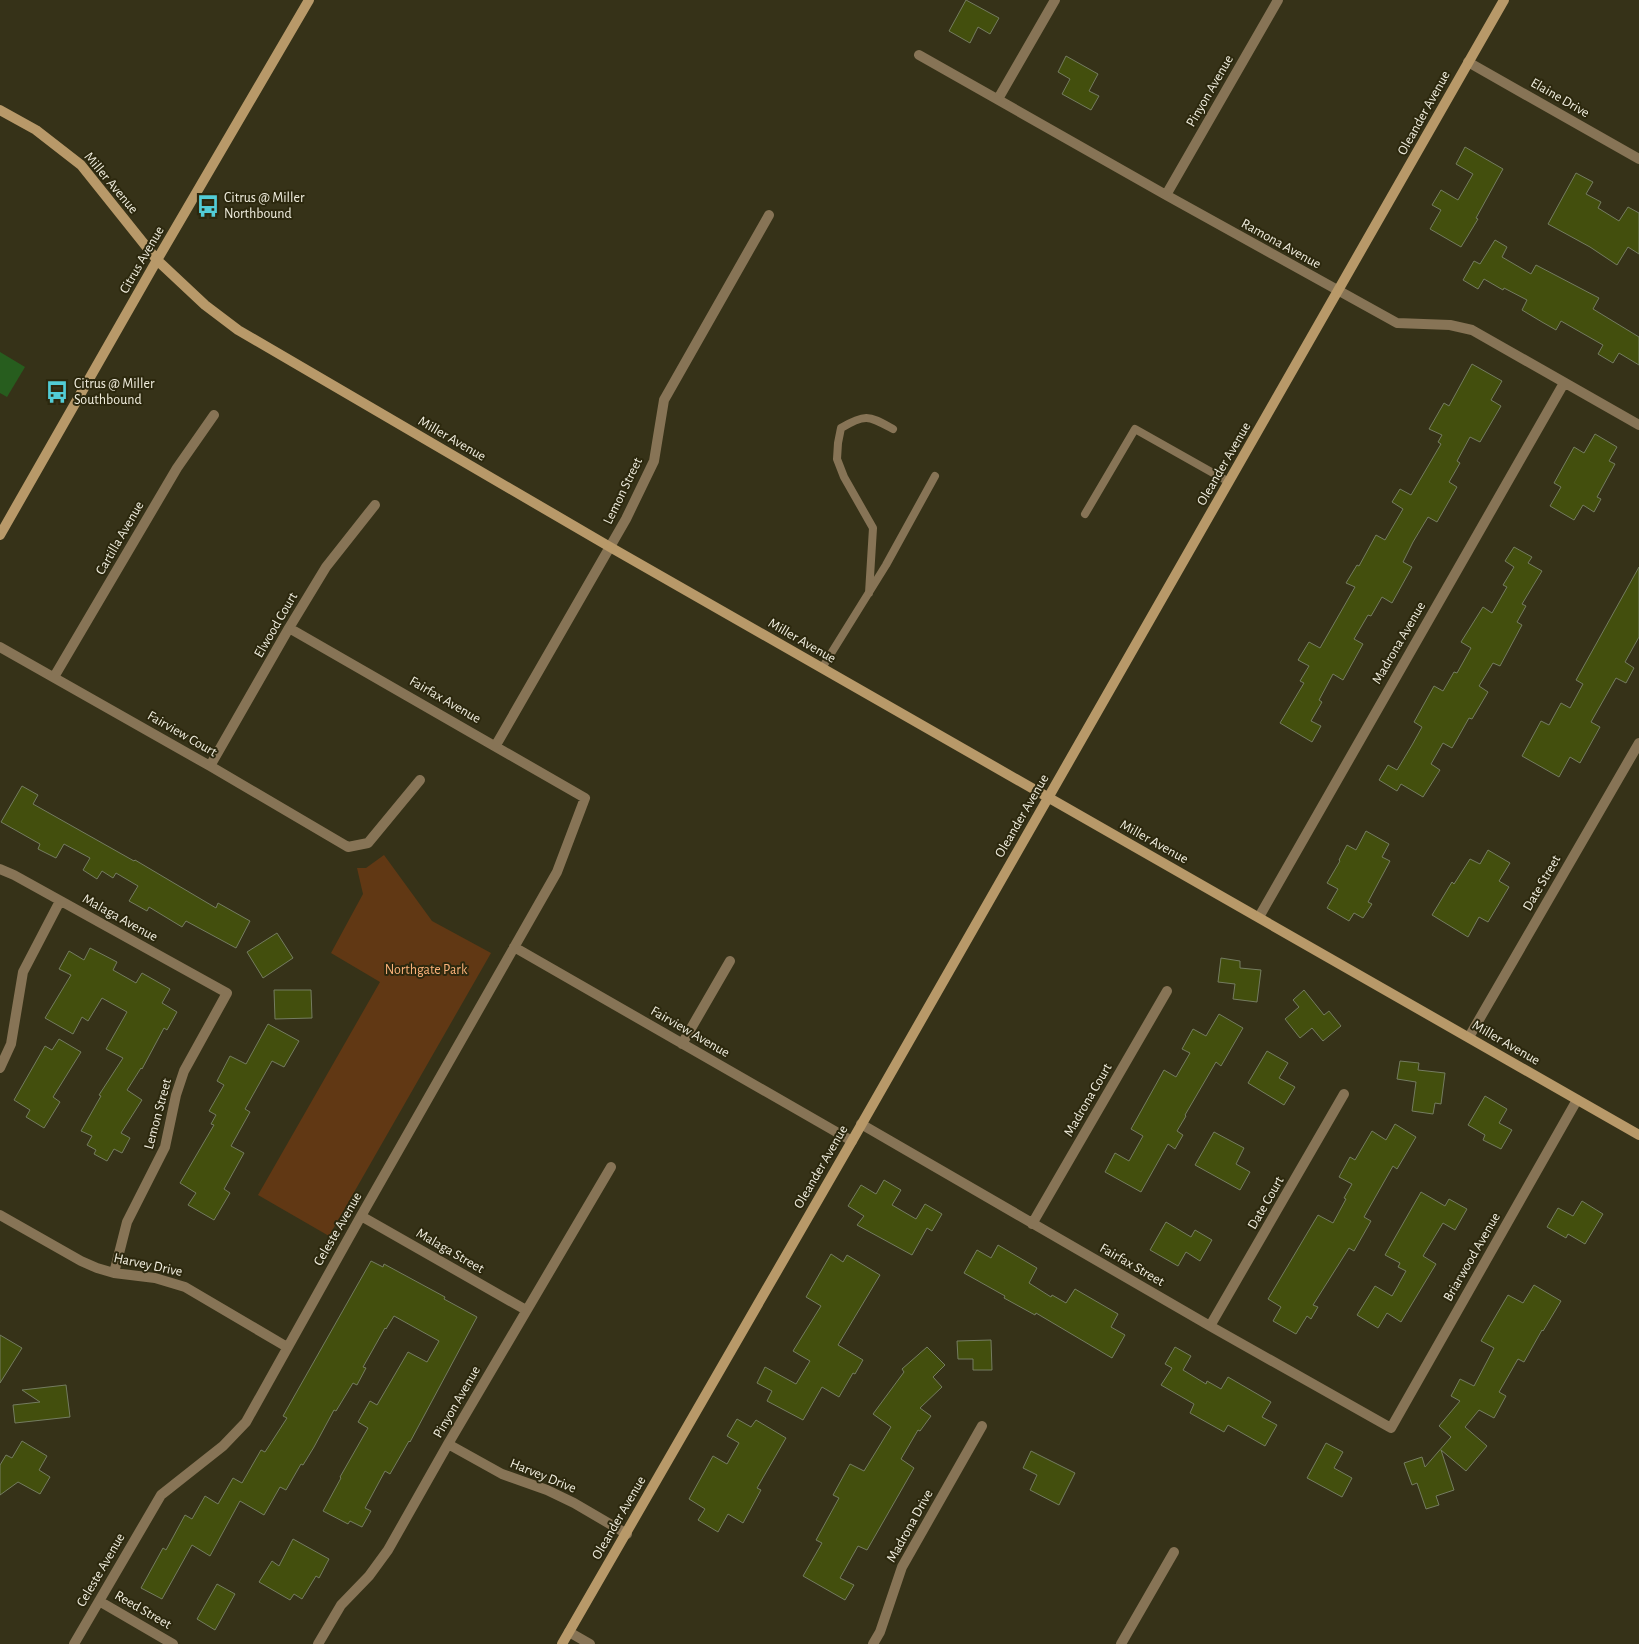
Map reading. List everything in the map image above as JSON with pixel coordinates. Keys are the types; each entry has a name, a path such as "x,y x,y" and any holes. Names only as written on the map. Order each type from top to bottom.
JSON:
{"street":[{"name":"Citrus Avenue","path":"0,535 157,260 309,0"},
{"path":"998,99 1055,0"},
{"name":"Pinyon Avenue","path":"1166,195 1278,0"},
{"name":"Oleander Avenue","path":"562,1644 627,1534 1504,0"},
{"name":"Ramona Avenue","path":"919,54 1338,292 1397,323 1450,325 1472,330 1639,425"},
{"name":"Elaine Drive","path":"1468,62 1639,159"},
{"name":"Miller Avenue","path":"0,110 36,130 81,165 157,260 205,305 238,330 610,547 1639,1134"},
{"name":"Lemon Street","path":"496,745 626,520 654,461 664,400 769,215"},
{"name":"Madrona Avenue","path":"1259,917 1564,383"},
{"name":"Cartilla Avenue","path":"54,677 176,468 214,415"},
{"name":"Elwood Court","path":"210,766 326,567 375,505"},
{"name":"Fairfax Avenue","path":"289,628 496,745 585,798"},
{"name":"Fairview Court","path":"0,647 348,847 368,843 420,780"},
{"name":"Date Street","path":"1469,1037 1639,742"},
{"name":"Celeste Avenue","path":"74,1644 161,1495 223,1446 246,1422 557,872 585,798"},
{"name":"Malaga Avenue","path":"0,869 227,993"},
{"path":"0,1068 11,1044 23,972 60,901"},
{"name":"Fairview Avenue","path":"514,948 852,1140"},
{"path":"682,1044 730,961"},
{"name":"Madrona Court","path":"1032,1224 1167,991"},
{"name":"Lemon Street","path":"114,1273 127,1222 165,1147 184,1071 227,993"},
{"name":"Date Court","path":"1210,1326 1344,1094"},
{"name":"Briarwood Avenue","path":"1391,1428 1578,1100"},
{"name":"Fairfax Street","path":"861,1124 1032,1224 1391,1428"},
{"name":"Pinyon Avenue","path":"318,1644 341,1606 369,1576 388,1550 526,1310 611,1167"},
{"name":"Harvey Drive","path":"0,1215 81,1261 114,1273 156,1278 185,1287 287,1347"},
{"name":"Malaga Street","path":"361,1216 526,1310"},
{"name":"Madrona Drive","path":"873,1644 880,1632 902,1567 982,1426"},
{"name":"Harvey Drive","path":"448,1444 502,1474 547,1490 574,1503 627,1534"},
{"path":"1121,1644 1174,1552"},
{"name":"Reed Street","path":"99,1601 173,1644"},
{"path":"569,1632 590,1644"}],"lane":[{"path":"869,593 873,528 844,477 837,459 838,443 841,428 864,416 893,429"},
{"path":"1085,514 1134,429 1229,482"},
{"path":"822,668 869,593 935,476"}],"green space":[{"name":"Northgate Park","path":"384,855 432,921 491,953 329,1236 258,1195 380,982 331,953 363,894 357,868 366,868"}],"shaded area":[{"path":"0,352 25,367 7,397 0,393"}],"building":[{"path":"966,0 999,18 990,34 978,27 970,43 949,31"},
{"path":"1066,56 1098,74 1089,91 1099,96 1091,110 1062,94 1070,79 1058,72"},
{"path":"1465,147 1503,169 1476,218 1478,219 1461,247 1430,229 1441,210 1432,205 1441,190 1458,200 1473,174 1456,164"},
{"path":"1576,173 1593,182 1586,194 1601,202 1598,208 1619,221 1628,207 1639,213 1639,254 1628,247 1617,265 1590,247 1548,224"},
{"path":"1495,240 1507,247 1502,257 1531,274 1536,265 1599,298 1593,309 1639,337 1639,365 1619,353 1613,363 1598,354 1603,345 1561,321 1556,330 1542,322 1522,310 1527,300 1504,288 1503,290 1484,279 1478,289 1463,280 1474,261 1480,264"},
{"path":"1472,364 1502,381 1491,400 1501,406 1480,442 1470,437 1457,461 1460,463 1449,482 1457,487 1437,522 1428,517 1413,542 1403,562 1412,567 1392,603 1382,597 1371,616 1368,615 1354,639 1363,644 1343,680 1333,674 1319,700 1322,702 1311,721 1321,726 1312,742 1280,723 1304,683 1300,681 1309,666 1298,660 1309,642 1320,648 1355,587 1346,583 1357,565 1359,566 1376,535 1385,540 1403,509 1392,502 1400,489 1411,495 1441,444 1438,442 1442,435 1429,429 1444,403 1449,406"},
{"path":"1595,434 1617,447 1609,461 1615,464 1597,497 1601,499 1594,512 1583,505 1574,520 1550,506 1561,487 1554,483 1574,447 1584,453"},
{"path":"1514,547 1532,557 1528,563 1542,571 1522,604 1526,606 1517,622 1522,625 1500,666 1493,663 1479,686 1488,692 1472,719 1469,718 1452,748 1443,743 1431,764 1440,770 1423,797 1401,784 1397,791 1379,780 1388,765 1397,770 1412,745 1422,727 1414,722 1434,686 1443,691 1454,672 1457,673 1471,648 1461,642 1483,607 1492,613 1507,587 1503,585 1514,567 1505,561"},
{"path":"1639,567 1639,637 1625,662 1634,668 1626,683 1616,678 1591,722 1600,727 1580,763 1570,757 1559,777 1522,756 1541,721 1549,725 1561,703 1570,708 1583,684 1576,680"},
{"path":"22,786 38,795 33,804 135,860 216,908 218,903 250,921 236,948 186,921 182,927 149,907 147,911 129,901 138,886 116,873 113,878 102,871 97,879 83,870 90,858 64,844 56,858 38,849 40,844 1,822"},
{"path":"1366,831 1389,844 1382,857 1390,861 1368,902 1372,904 1363,918 1354,913 1349,921 1327,908 1338,889 1327,883 1347,845 1356,850"},
{"path":"1488,850 1510,863 1499,881 1509,887 1488,922 1479,917 1468,937 1432,915 1452,882 1454,884 1470,859 1480,864"},
{"path":"277,933 293,958 263,978 247,952"},
{"path":"90,948 117,962 113,970 136,983 142,973 170,989 162,1003 177,1012 167,1030 164,1028 142,1069 127,1090 142,1100 121,1133 130,1138 122,1153 114,1149 107,1161 94,1154 96,1150 87,1145 92,1136 81,1131 101,1096 99,1095 123,1058 106,1049 127,1012 102,998 88,1021 82,1017 73,1034 45,1018 71,975 59,969 69,951 84,960"},
{"path":"1221,958 1240,961 1240,968 1261,970 1257,1002 1233,999 1235,984 1218,982"},
{"path":"274,990 311,990 312,1018 275,1019"},
{"path":"1304,990 1324,1015 1329,1011 1341,1026 1323,1041 1312,1028 1300,1038 1285,1019 1299,1007 1293,1000"},
{"path":"1219,1014 1243,1028 1221,1066 1216,1062 1185,1115 1177,1131 1183,1135 1175,1149 1168,1144 1141,1192 1105,1172 1115,1153 1129,1161 1143,1136 1131,1129 1164,1070 1176,1077 1190,1053 1182,1049 1193,1029 1206,1036"},
{"path":"268,1024 299,1041 284,1067 272,1061 245,1109 250,1112 231,1146 244,1153 224,1189 230,1193 214,1220 188,1205 196,1193 180,1183 214,1125 211,1124 216,1115 209,1111 224,1085 217,1081 230,1056 246,1064"},
{"path":"59,1039 81,1052 53,1097 60,1102 44,1128 26,1117 30,1110 14,1100 45,1046 52,1050"},
{"path":"1267,1051 1288,1063 1279,1078 1295,1087 1284,1105 1248,1083"},
{"path":"1400,1061 1419,1063 1418,1070 1445,1073 1441,1104 1435,1103 1433,1114 1412,1111 1416,1082 1397,1079"},
{"path":"1485,1096 1507,1109 1499,1123 1512,1130 1501,1149 1483,1140 1485,1135 1468,1125"},
{"path":"1395,1124 1416,1137 1397,1169 1393,1166 1364,1217 1371,1221 1354,1251 1349,1248 1313,1305 1318,1307 1311,1319 1307,1316 1296,1334 1273,1321 1281,1307 1268,1299 1318,1215 1333,1223 1352,1184 1339,1177 1350,1157 1355,1160 1372,1131 1386,1140"},
{"path":"1214,1132 1244,1148 1236,1164 1250,1172 1240,1190 1195,1165"},
{"path":"884,1180 901,1190 892,1205 916,1219 925,1204 942,1214 932,1231 927,1228 912,1255 857,1225 864,1216 848,1206 861,1185 876,1194"},
{"path":"1421,1192 1445,1206 1449,1199 1467,1209 1455,1230 1443,1223 1423,1256 1436,1264 1401,1322 1387,1313 1378,1328 1357,1315 1375,1286 1392,1296 1406,1271 1398,1267 1400,1263 1385,1255"},
{"path":"1582,1201 1603,1214 1585,1244 1568,1234 1566,1238 1547,1227 1558,1208 1573,1216"},
{"path":"1166,1222 1191,1237 1195,1230 1212,1240 1200,1261 1186,1252 1178,1266 1150,1250"},
{"path":"998,1245 1037,1268 1029,1283 1051,1297 1052,1295 1066,1303 1075,1289 1118,1314 1111,1327 1125,1335 1112,1358 1036,1313 1035,1315 1004,1298 1005,1296 964,1273 977,1250 991,1258"},
{"path":"831,1254 843,1262 847,1255 880,1275 838,1345 863,1360 839,1397 822,1387 803,1420 767,1401 772,1391 757,1383 765,1367 796,1384 810,1361 793,1351 821,1306 806,1297"},
{"path":"371,1261 383,1267 384,1264 445,1297 444,1299 477,1317 410,1442 390,1474 385,1471 365,1508 371,1511 362,1527 350,1521 348,1524 323,1511 368,1428 358,1422 370,1401 377,1405 408,1352 427,1362 439,1341 394,1316 363,1367 366,1368 357,1385 353,1383 336,1411 334,1410 303,1465 301,1464 286,1490 280,1487 264,1515 240,1501 210,1556 192,1545 162,1599 141,1588 163,1548 166,1550 185,1515 192,1519 205,1496 218,1504 233,1478 242,1483 261,1450 265,1452 287,1418 283,1416"},
{"path":"1534,1285 1561,1301 1524,1362 1518,1359 1499,1392 1506,1396 1494,1418 1479,1410 1465,1427 1487,1446 1466,1471 1441,1450 1454,1490 1436,1496 1439,1505 1426,1509 1417,1483 1412,1485 1404,1463 1422,1457 1425,1467 1451,1437 1439,1426 1460,1401 1451,1396 1460,1379 1474,1386 1494,1348 1481,1341 1508,1295 1523,1303"},
{"path":"0,1335 22,1348 0,1383"},
{"path":"991,1340 992,1370 973,1370 973,1359 958,1359 957,1341"},
{"path":"927,1347 945,1365 933,1377 942,1387 920,1408 931,1416 920,1431 918,1430 901,1459 914,1468 867,1550 858,1546 840,1578 854,1585 845,1600 803,1576 822,1543 816,1540 839,1498 833,1495 850,1464 864,1471 891,1427 873,1414 904,1372 902,1369"},
{"path":"1175,1347 1191,1356 1183,1370 1206,1384 1207,1381 1221,1389 1228,1377 1271,1402 1262,1417 1277,1425 1265,1446 1228,1425 1224,1432 1190,1413 1194,1404 1161,1385 1172,1368 1165,1364"},
{"path":"66,1385 70,1417 15,1423 13,1405 40,1402 22,1390"},
{"path":"737,1419 751,1427 756,1420 786,1438 757,1488 761,1490 743,1523 728,1514 718,1532 698,1520 705,1509 689,1499 713,1456 727,1464 739,1443 727,1436"},
{"path":"22,1441 47,1456 39,1470 50,1477 40,1494 18,1482 0,1495 0,1465 6,1455 12,1458"},
{"path":"1326,1443 1343,1452 1334,1468 1352,1478 1342,1497 1307,1478"},
{"path":"1031,1451 1075,1473 1059,1505 1030,1490 1037,1475 1023,1468"},
{"path":"293,1539 329,1559 319,1578 316,1576 302,1599 294,1594 290,1600 259,1582 272,1561 279,1566"},
{"path":"217,1584 235,1594 215,1630 197,1619"}],"place":[{"name":"Citrus @ Miller Northbound","path":"208,206"},
{"name":"Citrus @ Miller Southbound","path":"57,392"}]}
